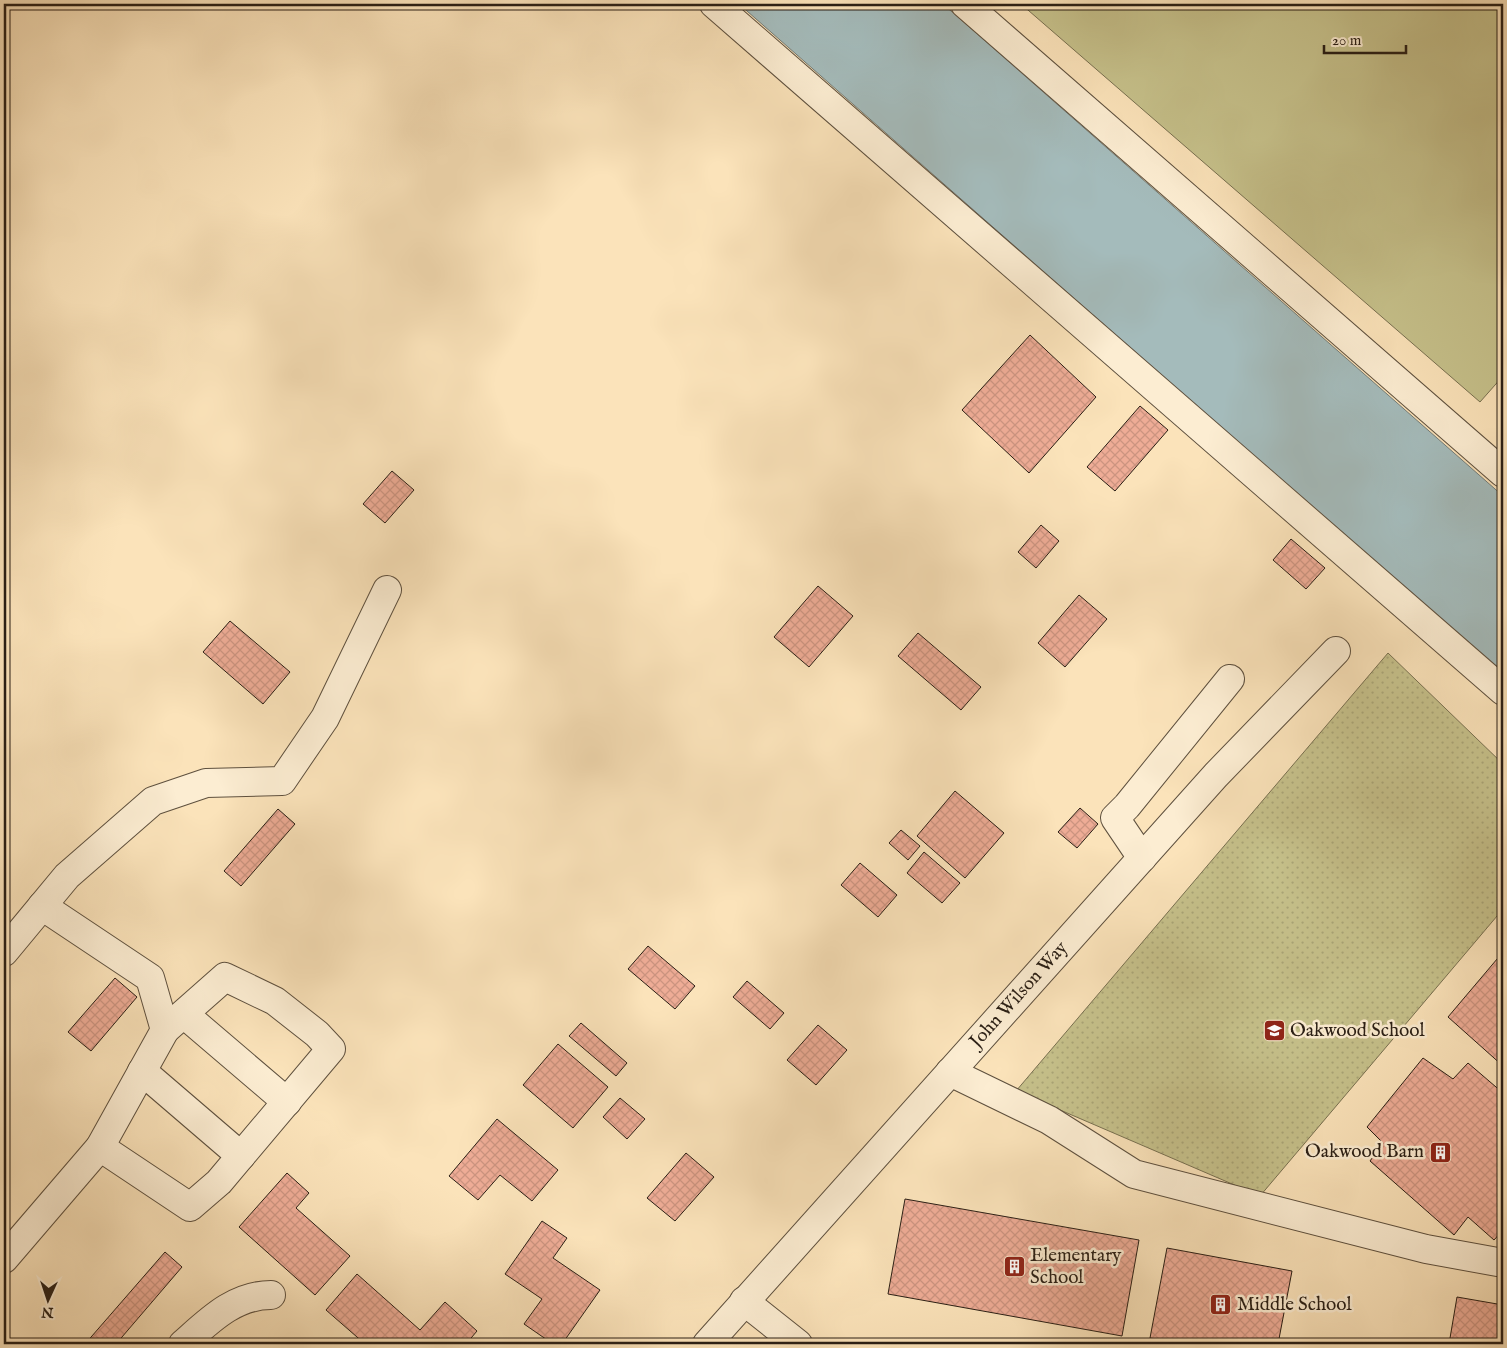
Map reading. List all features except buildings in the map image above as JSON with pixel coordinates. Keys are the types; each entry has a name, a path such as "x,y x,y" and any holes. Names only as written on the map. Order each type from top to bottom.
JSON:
{"street":[{"path":"714,4 1503,691"},
{"path":"965,4 1503,474"},
{"path":"4,952 67,876 153,801 206,783 282,781 325,718 387,590"},
{"name":"John Wilson Way","path":"706,1344 1216,775 1336,651"},
{"path":"1142,858 1116,818 1230,679"},
{"path":"42,906 150,978 174,1022 287,1102"},
{"path":"4,1259 100,1147 142,1072 174,1022 225,977 275,1000 317,1034 331,1049 219,1182 190,1207 100,1147"},
{"path":"142,1072 241,1156"},
{"path":"950,1072 1049,1120 1134,1174 1426,1249 1503,1263"},
{"path":"183,1344 232,1305 258,1295 271,1295"},
{"path":"744,1301 798,1344"}],"shaded area":[{"path":"1021,4 1503,4 1503,376 1480,402"},
{"path":"1388,653 1503,764 1503,909 1260,1196 1016,1091"}],"water":[{"path":"739,4 943,4 1503,496 1503,675"}],"place":[{"name":"Oakwood School","path":"1274,1031"},
{"name":"Oakwood Barn","path":"1440,1152"},
{"name":"Elementary School","path":"1014,1267"},
{"name":"Middle School","path":"1221,1305"}]}
